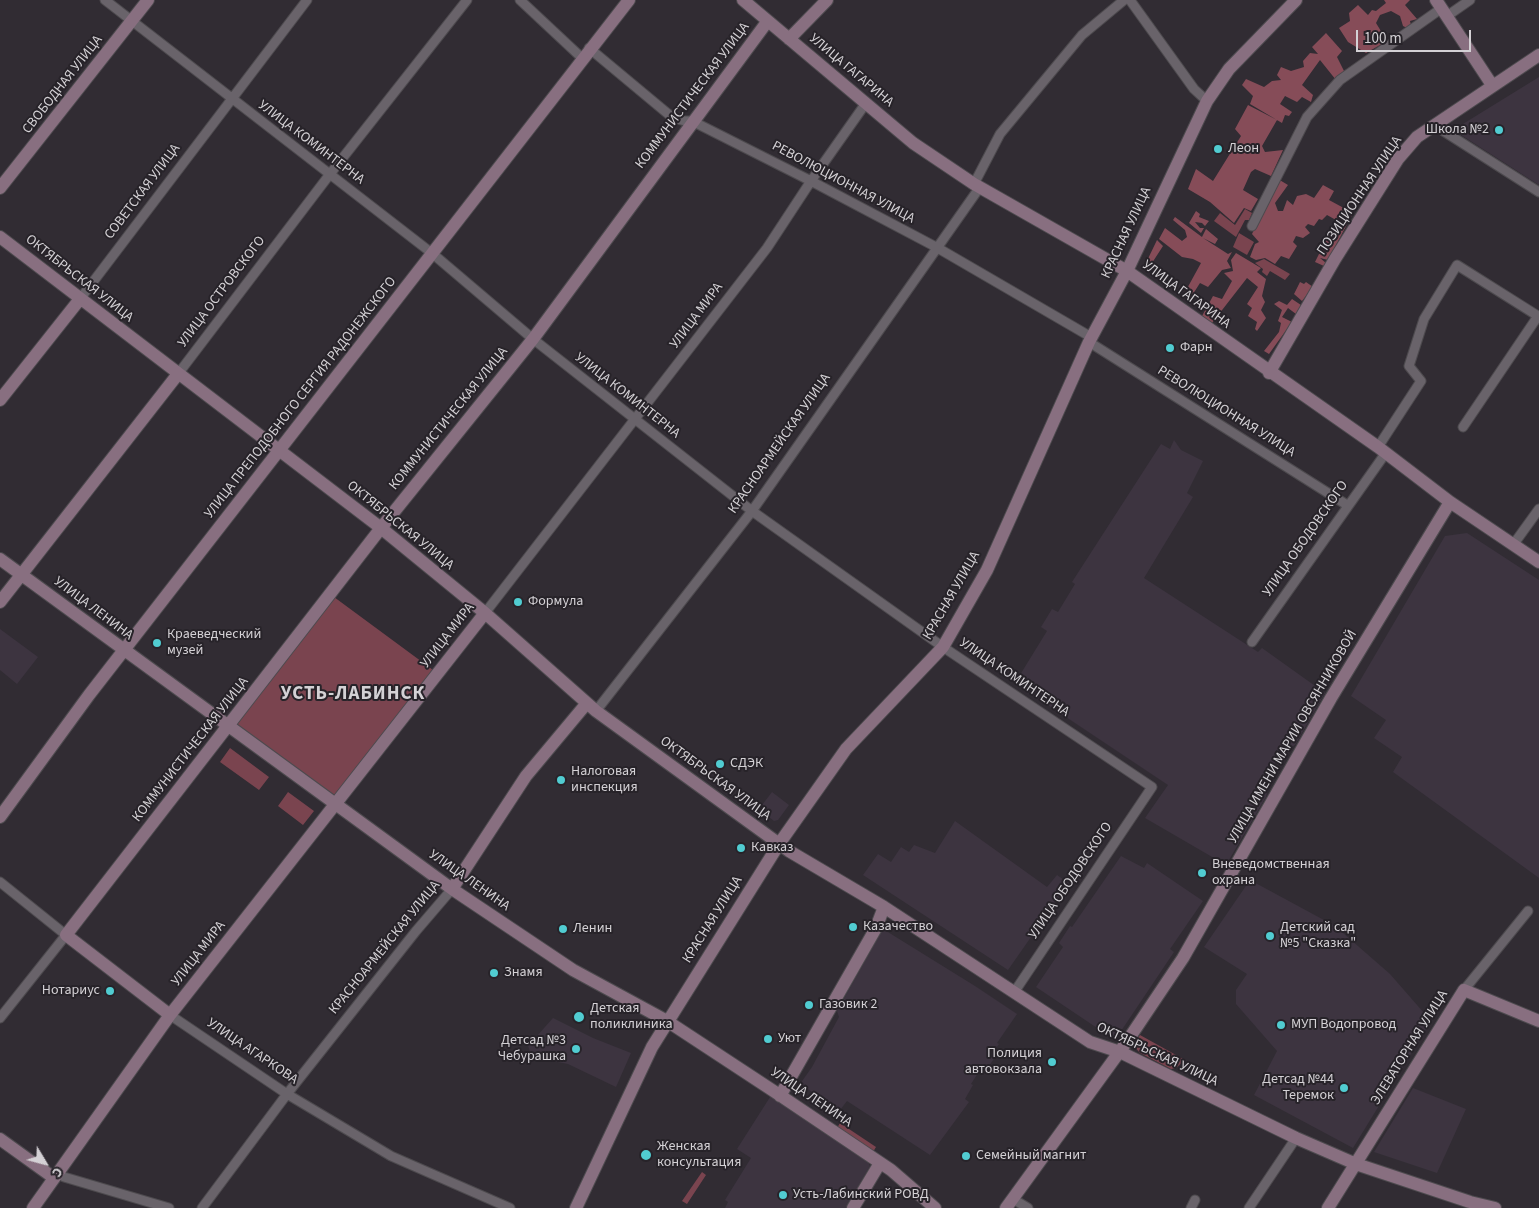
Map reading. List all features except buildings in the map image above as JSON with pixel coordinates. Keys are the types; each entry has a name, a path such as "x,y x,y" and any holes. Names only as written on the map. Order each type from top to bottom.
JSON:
{"street":[{"name":"УЛИЦА КОМИНТЕРНА","path":"105,0 433,254 533,339 752,511 943,647 1152,787"},
{"name":"СВОБОДНАЯ УЛИЦА","path":"0,188 148,0"},
{"name":"СОВЕТСКАЯ УЛИЦА","path":"0,400 80,299 307,0"},
{"name":"УЛИЦА ОСТРОВСКОГО","path":"0,602 178,374 330,174 467,0"},
{"name":"РЕВОЛЮЦИОННАЯ УЛИЦА","path":"520,0 586,53 673,118 685,122 692,121 936,247 1090,340 1348,505"},
{"name":"УЛИЦА ПРЕПОДОБНОГО СЕРГИЯ РАДОНЕЖСКОГО","path":"0,817 124,650 629,0"},
{"name":"УЛИЦА ГАГАРИНА","path":"743,0 913,142 977,185 1127,271 1450,502 1539,562"},
{"path":"789,39 827,0"},
{"name":"КРАСНОАРМЕЙСКАЯ УЛИЦА","path":"202,1208 287,1094 416,930 452,888 526,776 591,707 752,511 977,185 1000,134 1082,35 1124,0"},
{"path":"1130,0 1194,89 1206,101"},
{"name":"КРАСНАЯ УЛИЦА","path":"576,1208 652,1047 779,844 846,749 943,647 986,570 1090,340 1127,271 1206,101 1229,69 1296,0"},
{"path":"1252,226 1307,117 1340,80 1442,8 1470,0"},
{"path":"1442,8 1492,85"},
{"name":"КОММУНИСТИЧЕСКАЯ УЛИЦА","path":"0,1018 381,528 533,339 692,121 768,22"},
{"name":"ПОЗИЦИОННАЯ УЛИЦА","path":"1269,373 1335,259 1398,159 1417,137 1539,55"},
{"name":"УЛИЦА МИРА","path":"33,1208 170,1015 636,420 767,248 810,181 866,103"},
{"path":"1434,125 1539,192"},
{"name":"ОКТЯБРЬСКАЯ УЛИЦА","path":"0,237 381,528 485,613 591,707 779,844 884,907 1015,991 1090,1042 1120,1052 1296,1138 1356,1164 1470,1205 1495,1208"},
{"name":"УЛИЦА ОБОДОВСКОГО","path":"1252,642 1348,505 1421,381 1409,366 1424,320 1457,265 1538,316 1463,427"},
{"name":"УЛИЦА ИМЕНИ МАРИИ ОВСЯННИКОВОЙ","path":"1009,1204 1120,1052 1184,958 1331,698 1450,502"},
{"path":"1513,545 1539,509"},
{"name":"УЛИЦА ЛЕНИНА","path":"0,559 335,805 452,888 573,970 667,1022 780,1096 880,1163 935,1208"},
{"name":"УЛИЦА ОБОДОВСКОГО","path":"1015,991 1152,787"},
{"name":"УЛИЦА АГАРКОВА","path":"0,882 170,1015 287,1094 391,1156 510,1208"},
{"path":"780,1096 876,928 884,907"},
{"name":"ЭЛЕВАТОРНАЯ УЛИЦА","path":"1328,1208 1464,990 1528,911"},
{"path":"1464,990 1539,1021"},
{"path":"1249,1208 1296,1138"},
{"path":"0,1139 56,1176 169,1208"},
{"path":"853,1208 880,1163"},
{"path":"1009,1204 1028,1208"}],"shaded area":[{"path":"1384,0 1410,0 1405,5 1417,19 1410,21 1411,25 1407,28 1403,26 1400,16 1391,11 1380,15 1376,23 1387,41 1366,53 1348,42 1339,28 1350,21 1349,13 1358,5 1368,15 1372,10 1376,11 1386,3"},
{"path":"1326,33 1342,51 1337,57 1345,73 1336,80 1320,60 1302,85 1313,95 1311,102 1302,97 1297,102 1285,96 1280,104 1292,112 1289,116 1285,115 1282,123 1250,104 1253,96 1242,85 1246,79 1264,87 1272,81 1281,80 1277,75 1281,67 1291,71 1304,67 1303,61 1310,53 1318,54 1312,47"},
{"name":"Школа №2","path":"1539,77 1539,185 1458,133 1458,127"},
{"path":"1248,105 1277,120 1262,146 1265,152 1283,150 1271,176 1255,169 1251,172 1243,190 1258,199 1251,211 1244,208 1234,223 1210,202 1188,189 1196,169 1213,181 1241,136 1235,129"},
{"path":"1278,179 1288,185 1275,203 1278,211 1283,211 1287,200 1293,205 1297,196 1306,194 1314,198 1323,185 1334,191 1329,200 1353,213 1328,260 1320,258 1326,263 1324,266 1315,262 1336,220 1327,215 1322,220 1319,219 1314,226 1308,224 1305,227 1310,233 1303,238 1296,236 1293,242 1297,246 1289,259 1281,256 1275,264 1265,258 1256,260 1250,257 1255,244 1259,242 1252,234"},
{"path":"1245,209 1252,213 1249,220 1245,220 1236,237 1214,221 1220,213 1235,225"},
{"path":"1196,211 1200,214 1199,217 1209,221 1205,226 1202,223 1195,222 1200,228 1204,228 1201,233 1189,223"},
{"path":"1175,217 1202,237 1206,229 1218,239 1215,244 1203,238 1228,254 1232,252 1227,261 1231,268 1222,270 1208,287 1200,283 1191,297 1184,294 1201,263 1182,257 1159,239 1165,228 1182,241 1187,237 1185,230 1173,220"},
{"path":"1239,233 1254,242 1247,255 1233,247"},
{"path":"1157,240 1163,246 1152,263 1163,271 1158,276 1144,267"},
{"path":"1236,253 1261,268 1257,272 1266,279 1262,296 1265,302 1261,310 1266,318 1257,331 1255,329 1257,322 1248,316 1252,308 1247,304 1258,287 1247,278 1212,323 1202,316 1213,296 1222,299 1232,281 1224,273 1233,271 1231,260"},
{"path":"1264,259 1290,274 1285,280 1270,271 1267,276 1262,272 1263,269 1255,263"},
{"path":"1300,282 1304,284 1306,282 1313,287 1302,301 1294,294"},
{"path":"1292,299 1301,305 1296,314 1288,308 1282,317 1292,322 1269,354 1264,351 1279,332 1281,323 1278,321 1282,310 1274,304 1279,301 1287,305"},
{"path":"1174,440 1181,450 1203,461 1187,493 1193,497 1144,578 1258,652 1262,648 1325,693 1295,745 1280,756 1273,766 1266,797 1226,865 1145,818 1168,785 1015,683 1047,631 1041,627 1052,609 1058,612 1075,584 1072,582 1161,444 1170,449"},
{"path":"1467,533 1539,580 1539,878 1393,772 1402,757 1374,738 1386,720 1351,696 1445,536"},
{"path":"334,597 433,670 333,797 234,727"},
{"path":"0,629 38,657 17,684 0,670"},
{"path":"230,748 269,777 259,790 220,762"},
{"path":"288,792 314,811 303,825 278,806"},
{"path":"772,792 789,805 778,820 774,821 759,809"},
{"path":"955,821 1047,887 1057,875 1071,885 1059,897 1008,970 863,875 878,854 891,862 901,847 909,852 914,845 935,853"},
{"path":"1121,856 1144,868 1147,863 1203,901 1170,949 1174,952 1115,1040 1036,987 1063,947 1059,943 1070,926 1072,927"},
{"path":"1250,880 1335,926 1390,974 1431,1021 1353,1148 1254,1095 1277,1051 1236,1004 1236,990 1247,974 1204,947"},
{"path":"883,929 1017,1014 997,1043 999,1044 994,1051 998,1053 984,1073 980,1070 971,1084 973,1085 965,1099 969,1102 930,1155 847,1101 840,1110 800,1084 812,1067 839,1017 837,1011"},
{"name":"Детсад №3 Чебурашка","path":"553,1018 593,1038 631,1053 616,1087 568,1064 532,1057 528,1046"},
{"path":"1140,1035 1185,1060 1176,1068 1171,1069 1140,1053 1133,1045"},
{"path":"1413,1088 1466,1109 1437,1173 1374,1152"},
{"path":"772,1094 866,1156 870,1166 846,1208 725,1208 728,1202 725,1200 751,1158 737,1149"},
{"path":"840,1123 876,1147 873,1152 837,1128"},
{"path":"702,1172 706,1175 687,1204 682,1201"}],"place":[{"name":"Школа №2","path":"1499,130"},
{"name":"Леон","path":"1218,149"},
{"name":"Фарн","path":"1170,348"},
{"name":"Формула","path":"518,602"},
{"name":"Краеведческий музей","path":"157,643"},
{"name":"СДЭК","path":"720,764"},
{"name":"Налоговая инспекция","path":"561,780"},
{"name":"Кавказ","path":"741,848"},
{"name":"Вневедомственная охрана","path":"1202,873"},
{"name":"Казачество","path":"853,927"},
{"name":"Ленин","path":"563,929"},
{"name":"Детский сад №5 \"Сказка\"","path":"1270,936"},
{"name":"Знамя","path":"494,973"},
{"name":"Нотариус","path":"110,991"},
{"name":"Газовик 2","path":"809,1005"},
{"name":"Детская поликлиника","path":"579,1017"},
{"name":"МУП Водопровод","path":"1281,1025"},
{"name":"Уют","path":"768,1039"},
{"name":"Детсад №3 Чебурашка","path":"576,1049"},
{"name":"Полиция автовокзала","path":"1052,1062"},
{"name":"Детсад №44 Теремок","path":"1344,1088"},
{"name":"Женская консультация","path":"646,1155"},
{"name":"Семейный магнит","path":"966,1156"},
{"name":"Усть-Лабинский РОВД","path":"783,1195"}],"district":[{"name":"УСТЬ-ЛАБИНСК","path":"353,695"}]}
